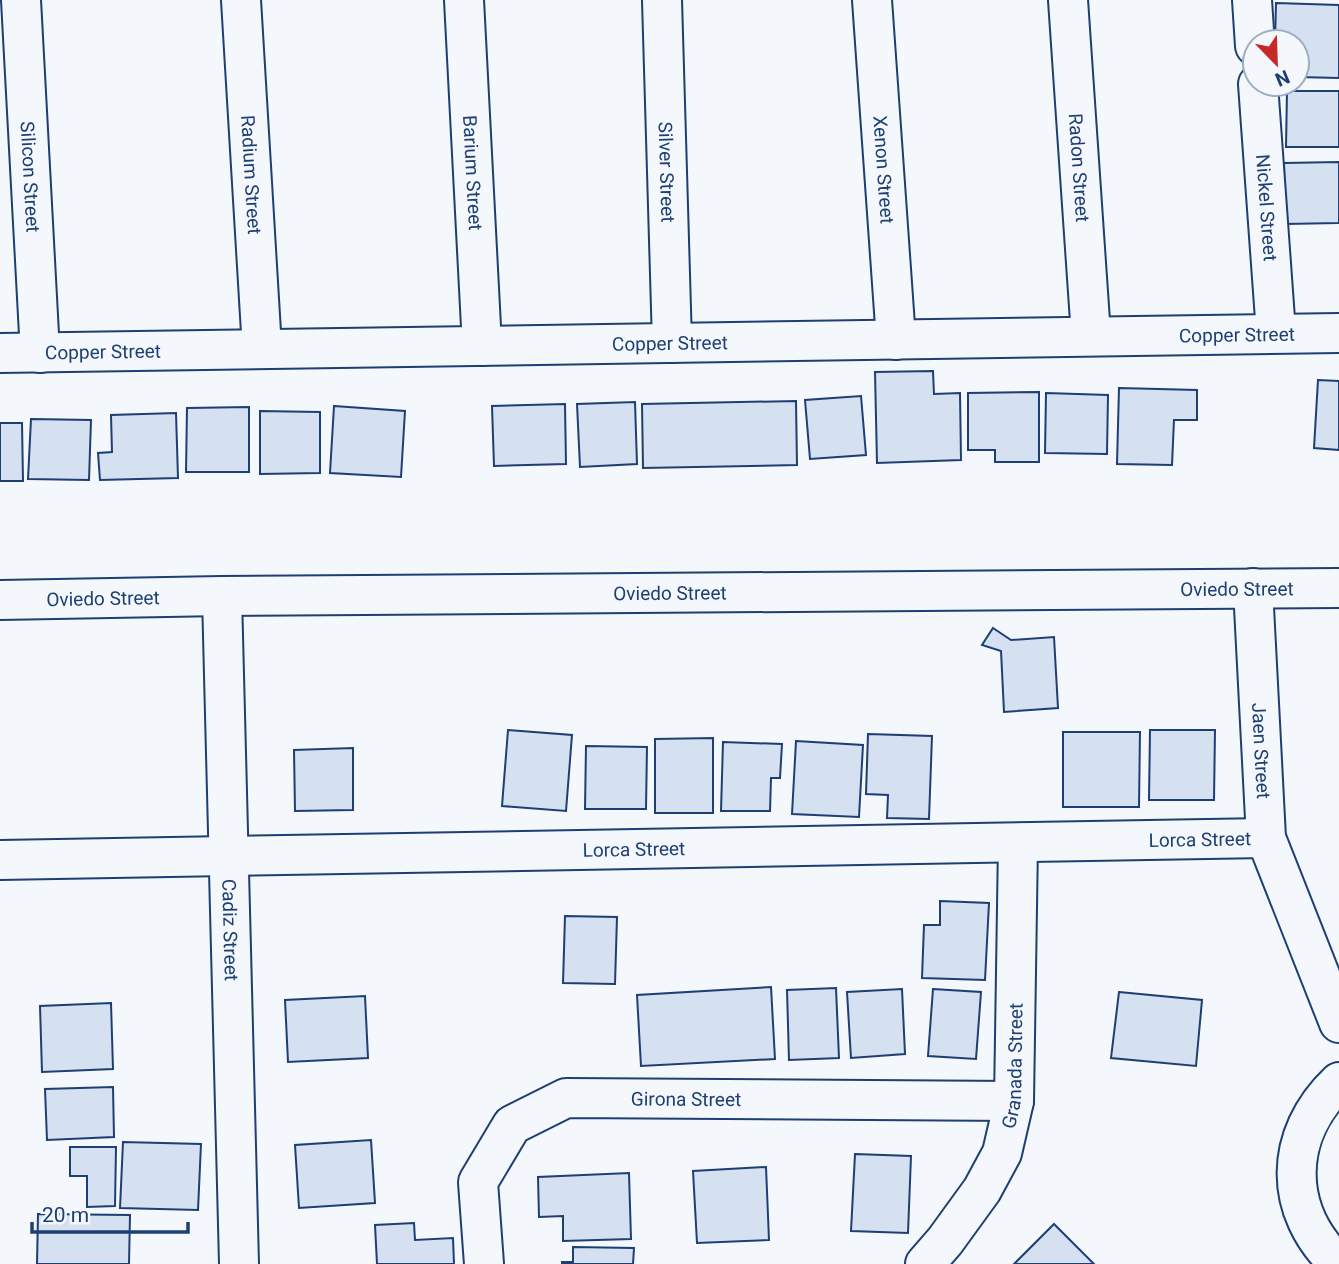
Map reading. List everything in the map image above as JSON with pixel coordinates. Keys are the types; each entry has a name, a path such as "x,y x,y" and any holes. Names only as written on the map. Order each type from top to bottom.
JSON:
{"street":[{"name":"Silicon Street","path":"22,0 40,353"},
{"name":"Radium Street","path":"241,0 262,349"},
{"name":"Barium Street","path":"464,0 482,346"},
{"name":"Silver Street","path":"662,0 672,343"},
{"name":"Xenon Street","path":"872,0 896,340"},
{"name":"Radon Street","path":"1068,0 1091,336"},
{"path":"1252,0 1254,28"},
{"name":"Nickel Street","path":"1259,98 1276,333"},
{"name":"Copper Street","path":"0,353 1339,332"},
{"name":"Oviedo Street","path":"0,600 1339,588"},
{"name":"Jaen Street","path":"1253,589 1266,838 1339,1023"},
{"name":"Cadiz Street","path":"222,596 239,1264"},
{"name":"Lorca Street","path":"0,860 1266,838"},
{"name":"Granada Street","path":"925,1264 946,1241 982,1190 1002,1153 1014,1101 1018,843"},
{"path":"1326,1260 1303,1211 1297,1189 1296,1165 1300,1142 1309,1121 1322,1100 1339,1082"},
{"name":"Girona Street","path":"484,1264 478,1182 512,1125 566,1098 1014,1101"}],"building":[{"path":"1276,3 1339,5 1339,78 1311,77 1311,28 1275,28"},
{"path":"1311,91 1339,91 1339,147 1286,147 1287,98 1311,98"},
{"path":"1339,162 1339,223 1285,224 1284,163"},
{"path":"933,371 934,394 960,393 961,460 877,463 875,372"},
{"path":"1318,380 1339,381 1339,450 1314,448"},
{"path":"1119,388 1197,390 1197,420 1174,420 1172,465 1117,464"},
{"path":"1039,392 1039,462 995,462 995,450 968,450 968,393"},
{"path":"1046,393 1108,395 1107,454 1045,453"},
{"path":"861,396 866,455 810,459 805,400"},
{"path":"796,401 797,465 643,468 642,404"},
{"path":"635,402 637,464 580,467 577,404"},
{"path":"565,404 566,464 494,466 492,406"},
{"path":"334,406 405,411 401,477 330,473"},
{"path":"249,407 249,472 186,472 187,408"},
{"path":"260,411 320,412 320,473 260,474"},
{"path":"176,413 178,478 100,480 98,453 112,452 111,415"},
{"path":"31,419 91,420 89,480 28,479"},
{"path":"0,423 22,423 23,481 0,481"},
{"path":"993,628 1011,640 1054,637 1058,708 1004,712 1001,651 982,645"},
{"path":"508,730 572,735 566,811 502,806"},
{"path":"1150,730 1215,730 1214,800 1149,800"},
{"path":"1063,732 1140,732 1139,807 1063,807"},
{"path":"868,734 932,736 929,819 887,818 888,795 866,794"},
{"path":"713,738 713,813 655,813 655,739"},
{"path":"796,741 863,745 859,817 792,814"},
{"path":"723,742 782,744 780,778 771,778 770,811 721,811"},
{"path":"586,746 647,747 646,809 585,809"},
{"path":"353,748 353,810 295,811 294,750"},
{"path":"940,901 989,903 985,980 922,978 924,925 940,925"},
{"path":"565,916 617,917 615,984 563,983"},
{"path":"771,987 775,1059 641,1066 637,995"},
{"path":"836,988 839,1058 789,1060 787,990"},
{"path":"902,989 905,1054 851,1058 847,992"},
{"path":"933,989 981,992 976,1059 928,1056"},
{"path":"1119,992 1202,1000 1196,1066 1111,1058"},
{"path":"365,996 368,1058 288,1062 285,1000"},
{"path":"111,1003 113,1069 42,1072 40,1006"},
{"path":"113,1087 114,1137 47,1140 45,1089"},
{"path":"371,1140 375,1203 299,1208 295,1145"},
{"path":"123,1142 201,1144 198,1210 120,1208"},
{"path":"70,1147 116,1147 115,1206 87,1207 87,1176 70,1176"},
{"path":"855,1154 911,1156 908,1233 851,1231"},
{"path":"766,1167 769,1240 697,1243 693,1171"},
{"path":"629,1173 631,1239 563,1241 563,1216 539,1217 538,1177"},
{"path":"38,1214 130,1215 129,1264 37,1264"},
{"path":"414,1223 415,1240 453,1238 454,1264 377,1264 375,1225"},
{"path":"1054,1224 1094,1264 1014,1264"},
{"path":"573,1247 634,1248 633,1264 562,1264 573,1262"}]}
